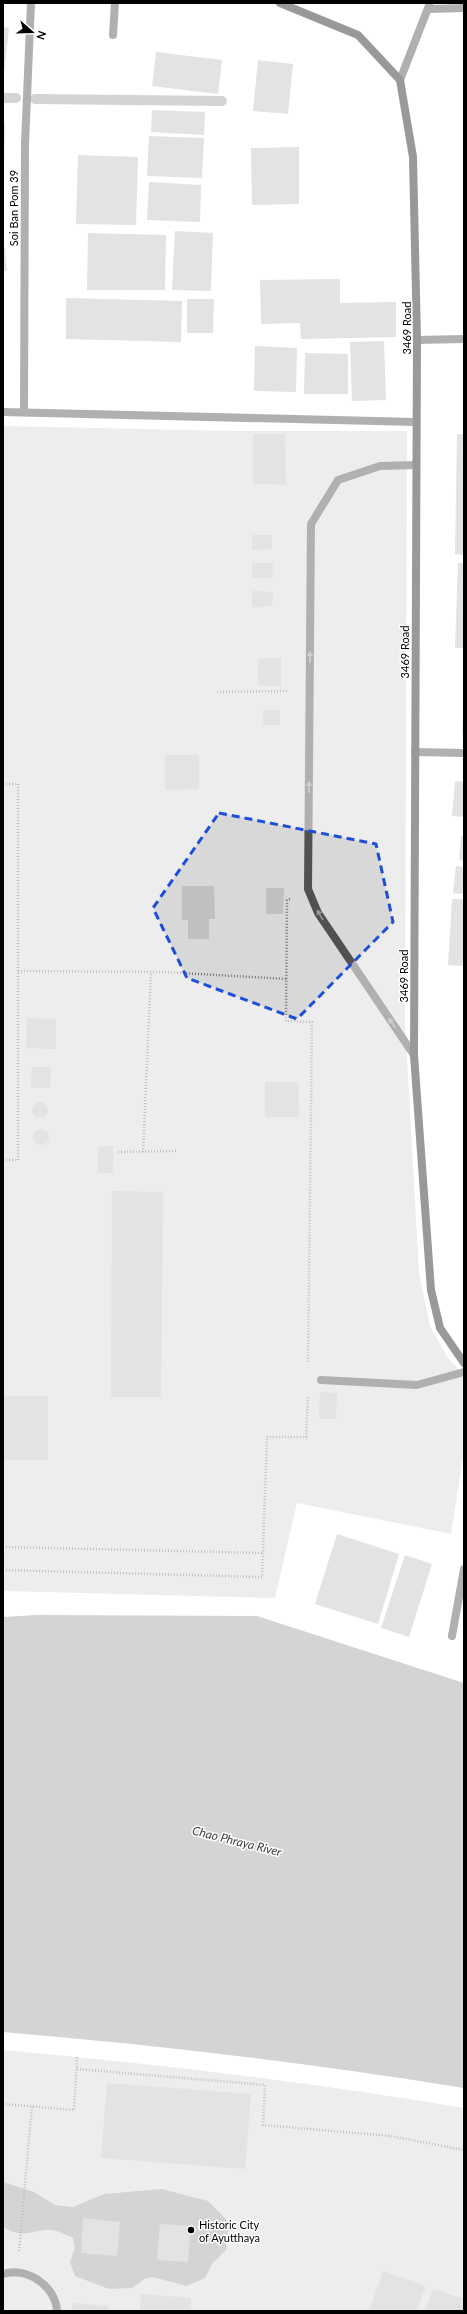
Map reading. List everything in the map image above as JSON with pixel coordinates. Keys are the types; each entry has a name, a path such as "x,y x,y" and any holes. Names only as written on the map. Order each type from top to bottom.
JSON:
{"street":[{"name":"Soi Ban Pom 39","path":"24,412 24,144 31,3"},
{"path":"113,35 115,3"},
{"path":"280,3 358,35 400,80 430,6 464,8"},
{"name":"3469 Road","path":"400,80 413,157 417,340 414,1056 431,1290 440,1328 464,1363"},
{"path":"417,340 464,339"},
{"path":"3,412 416,422"},
{"path":"414,1056 318,913 308,889 310,524 338,480 380,466 416,465"},
{"path":"415,752 464,754"},
{"path":"321,1380 417,1385 464,1372"},
{"path":"452,1636 464,1569"},
{"path":"3,2274 12,2271 39,2279 56,2302 57,2311"}],"path":[{"path":"217,692 310,691"},
{"path":"3,784 18,784 18,1160 3,1160"},
{"path":"308,889 288,900 286,1021 312,1022 308,1364"},
{"path":"18,971 151,972 287,979"},
{"path":"143,1152 151,972"},
{"path":"118,1152 176,1151"},
{"path":"3,1570 262,1577 267,1437 306,1437 308,1394"},
{"path":"3,1546 264,1553"},
{"path":"3,2104 74,2110 77,2057"},
{"path":"76,2069 265,2085 263,2125 390,2136 464,2150"},
{"path":"19,2250 32,2106"}],"highlighted area":[{"path":"219,813 376,844 393,922 297,1019 187,978 153,908"}],"shaded area":[{"path":"3,426 233,431 407,431 405,1022 419,1273 430,1326 448,1358 464,1375 464,1451 451,1534 297,1503 275,1598 3,1591"},
{"path":"3,2050 234,2074 464,2108 464,2311 3,2311"}],"water":[{"name":"Chao Phraya River","path":"37,1615 257,1616 464,1683 464,2088 234,2056 3,2032 3,1617"},
{"path":"3,2182 34,2192 55,2205 73,2207 104,2194 162,2189 208,2201 229,2222 226,2250 212,2264 205,2278 186,2286 153,2277 146,2278 132,2288 109,2289 75,2276 70,2262 75,2248 73,2238 52,2230 19,2233 3,2227"}],"building":[{"path":"3,27 9,28 4,74 3,74"},
{"path":"156,52 222,60 218,94 152,86"},
{"path":"258,60 293,64 288,114 253,111"},
{"path":"152,110 205,112 204,135 151,132"},
{"path":"3,123 5,123 4,163 3,163"},
{"path":"149,136 204,138 202,178 147,176"},
{"path":"299,147 299,204 252,205 251,148"},
{"path":"78,155 138,157 136,225 76,224"},
{"path":"149,182 201,185 200,222 147,220"},
{"path":"175,231 213,233 211,291 172,290"},
{"path":"88,233 166,235 165,290 87,290"},
{"path":"3,247 5,247 7,271 3,271"},
{"path":"340,279 340,303 396,302 396,337 301,339 300,323 261,324 260,280"},
{"path":"66,298 182,301 181,342 66,339"},
{"path":"187,299 214,299 213,333 187,333"},
{"path":"384,341 386,400 352,401 350,342"},
{"path":"255,346 297,348 296,392 254,391"},
{"path":"305,353 348,354 348,394 304,394"},
{"path":"253,434 285,434 286,485 253,484"},
{"path":"457,434 464,434 464,555 455,554"},
{"path":"252,535 272,535 272,549 252,550"},
{"path":"252,563 273,563 272,578 252,578"},
{"path":"458,563 464,563 464,648 455,648"},
{"path":"252,591 273,592 272,606 252,607"},
{"path":"258,658 281,658 281,686 258,686"},
{"path":"263,710 280,710 280,725 263,725"},
{"path":"464,717 464,733 462,732"},
{"path":"165,755 199,755 199,789 165,790"},
{"path":"455,781 464,782 464,817 452,816"},
{"path":"461,836 464,836 464,861 459,860"},
{"path":"456,866 464,867 464,894 453,893"},
{"path":"182,886 214,886 215,919 209,919 209,939 188,939 188,920 182,920"},
{"path":"266,888 284,888 283,914 266,914"},
{"path":"452,899 464,899 464,966 448,965"},
{"path":"27,1018 56,1019 56,1049 26,1048"},
{"path":"32,1067 51,1067 50,1088 31,1088"},
{"path":"265,1082 298,1082 299,1117 265,1117"},
{"path":"37,1102 43,1102 48,1107 46,1116 43,1118 37,1118 32,1113 32,1107"},
{"path":"38,1129 44,1129 49,1134 47,1143 44,1145 38,1145 33,1140 33,1134"},
{"path":"98,1146 113,1146 113,1173 98,1173"},
{"path":"112,1191 163,1192 161,1397 111,1397"},
{"path":"320,1392 337,1393 336,1419 319,1419"},
{"path":"3,1396 48,1396 48,1460 3,1460"},
{"path":"337,1534 399,1554 378,1624 315,1604"},
{"path":"405,1555 432,1564 409,1637 381,1628"},
{"path":"107,2083 251,2094 245,2169 101,2158"},
{"path":"83,2218 120,2222 117,2256 81,2253"},
{"path":"160,2224 191,2226 188,2262 157,2260"},
{"path":"383,2271 425,2286 417,2311 369,2311"},
{"path":"433,2289 464,2299 464,2311 425,2311"},
{"path":"141,2294 191,2298 190,2311 140,2311"},
{"path":"73,2303 109,2306 108,2311 72,2311"}],"waterway":[{"path":"3,98 16,98"},
{"path":"35,99 222,101"}],"place":[{"name":"Historic City of Ayutthaya","path":"191,2230"}]}
